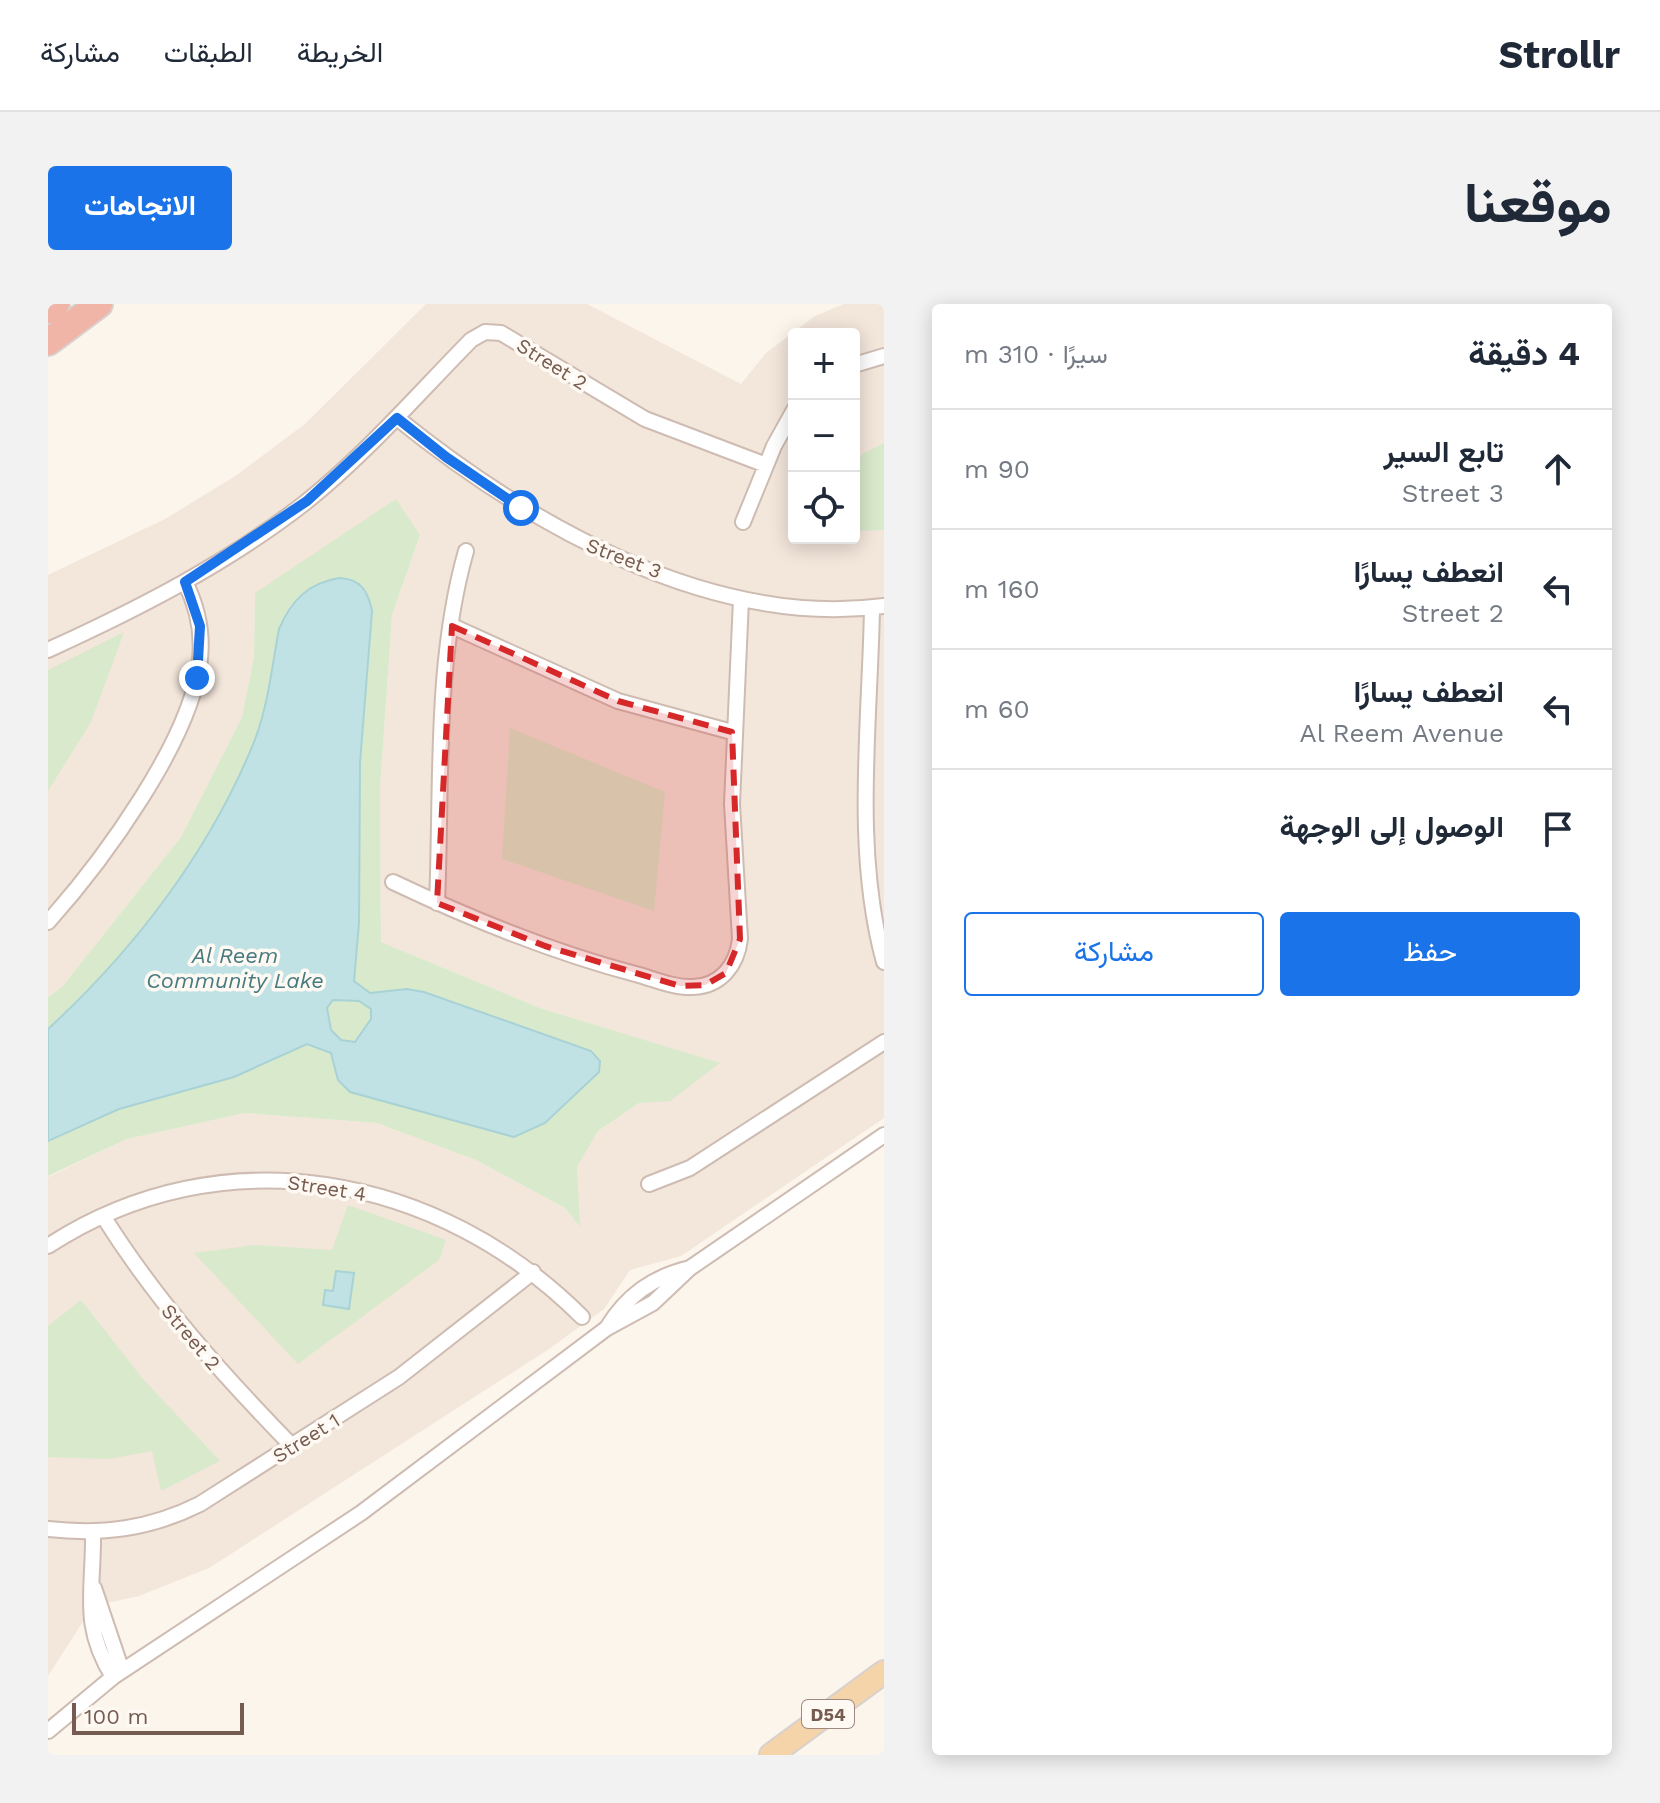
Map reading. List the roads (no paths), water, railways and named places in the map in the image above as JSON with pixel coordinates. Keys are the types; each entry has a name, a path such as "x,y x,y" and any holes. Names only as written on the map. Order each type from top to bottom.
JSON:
{"highway":[{"path":"48,310 56,304"},
{"path":"48,342 99,304"}],"main road":[{"name":"D54","path":"771,1755 884,1672"}],"street":[{"name":"Street 2","path":"48,650 185,582 307,501 397,418 471,340 493,331 645,419 766,465"},
{"path":"860,363 884,356"},
{"name":"Street 3","path":"397,418 490,489 565,533 621,558 741,599 809,607 878,607"},
{"path":"743,522 788,422"},
{"path":"437,903 444,707 452,626 466,551"},
{"path":"50,916 121,830 186,710 197,678 201,643 197,609 185,582"},
{"path":"393,882 510,934 615,969 680,986 693,987 716,980 734,963 740,939 734,861 732,732 741,599"},
{"path":"878,607 876,741 868,880 884,962"},
{"path":"452,626 618,701 732,732"},
{"path":"649,1184 690,1168 884,1042"},
{"path":"48,1731 118,1674 361,1513 607,1328 618,1311 641,1288 665,1275 690,1268 884,1135"},
{"name":"Street 4","path":"48,1246 103,1216 173,1190 223,1182 272,1180 343,1187 404,1203 459,1225 533,1272 582,1317"},
{"name":"Street 2","path":"103,1216 136,1269 175,1319 292,1446"},
{"name":"Street 1","path":"48,1529 93,1532 149,1525 175,1516 399,1377 533,1272"},
{"path":"93,1532 97,1650 118,1674"},
{"path":"95,1609 118,1655 118,1674"}],"water":[{"name":"Al Reem Community Lake","path":"347,579 358,584 366,592 372,611 360,763 359,923 354,981 370,993 407,989 424,992 591,1051 600,1061 599,1072 545,1123 514,1137 350,1092 338,1080 331,1053 307,1044 234,1077 119,1109 48,1141 48,1029 139,932 192,860 236,782 259,729 279,629 302,595 328,580","holes":["333,1000 359,1001 371,1009 371,1019 355,1042 341,1040 331,1030 327,1008"]},
{"path":"336,1271 354,1273 349,1309 323,1305 325,1290 333,1291"}]}
